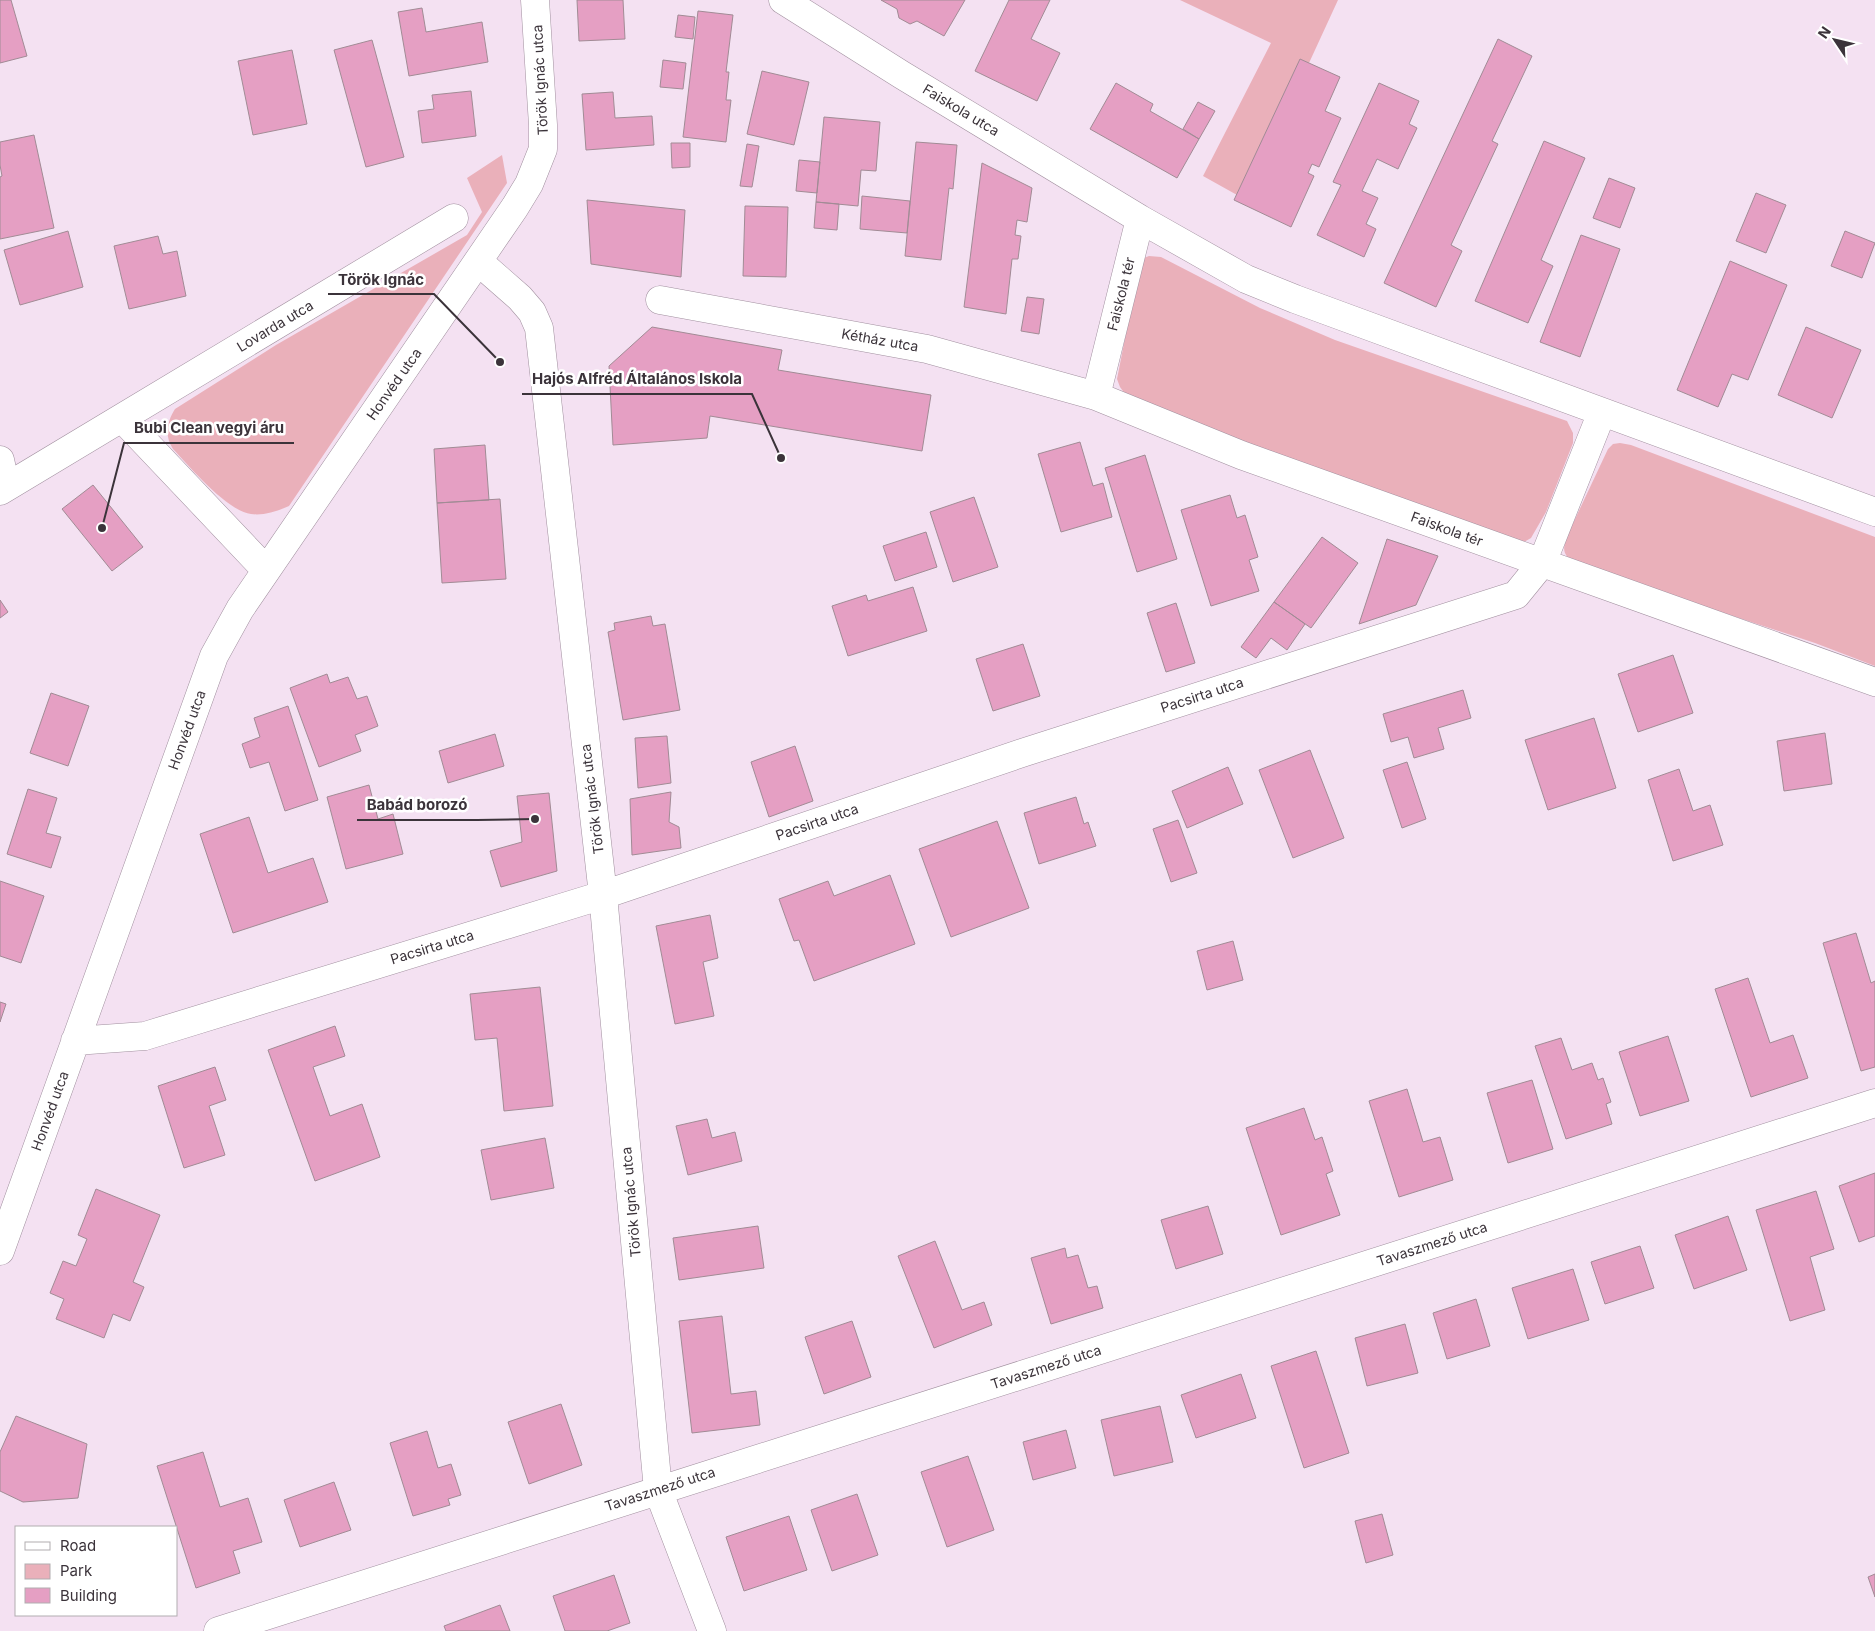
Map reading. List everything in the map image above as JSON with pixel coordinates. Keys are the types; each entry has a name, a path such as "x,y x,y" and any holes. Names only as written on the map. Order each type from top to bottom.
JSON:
{"street":[{"name":"Török Ignác utca","path":"535,0 543,149 529,184 479,262 520,298 532,312 539,328 603,895 658,1490 712,1631"},
{"name":"Faiskola utca","path":"783,0 902,75 1140,219"},
{"name":"Lovarda utca","path":"3,489 454,218"},
{"name":"Faiskola tér","path":"1140,219 1096,396 1241,455 1875,682"},
{"path":"1140,219 1246,278 1295,299 1875,512"},
{"name":"Honvéd utca","path":"0,1251 214,656 240,608 479,262"},
{"name":"Kétház utca","path":"660,300 927,349 1096,396"},
{"path":"1542,563 1602,412"},
{"path":"122,418 266,570"},
{"path":"0,460 3,489"},
{"name":"Pacsirta utca","path":"75,1041 145,1036 603,895 1025,752 1516,595 1542,563"},
{"name":"Tavaszmező utca","path":"218,1631 1875,1103"}],"green space":[{"path":"1180,0 1338,0 1246,200 1203,176 1271,43"},
{"path":"502,155 507,183 289,506 270,513 251,514 241,511 220,497 170,444 168,429 175,409 276,345 467,235 482,212 467,178"},
{"path":"1149,256 1161,257 1260,308 1335,340 1567,421 1573,433 1573,443 1546,512 1531,538 1524,542 1368,493 1128,398 1117,379 1139,267 1144,258"},
{"path":"1613,444 1631,445 1875,537 1875,666 1815,643 1575,564 1564,551 1568,534 1608,449"}],"building":[{"path":"0,0 11,0 27,56 0,63"},
{"path":"577,0 623,0 625,39 579,41"},
{"path":"881,0 965,0 944,36 917,21 910,24 899,18 897,9"},
{"path":"1009,0 1050,0 1031,39 1060,53 1037,101 975,71"},
{"path":"422,8 426,32 482,22 488,62 409,76 398,12"},
{"path":"698,11 733,15 726,72 729,72 726,100 731,100 726,142 683,137"},
{"path":"678,15 695,17 693,39 675,37"},
{"path":"1498,39 1532,56 1492,141 1498,144 1451,245 1462,251 1436,307 1384,283"},
{"path":"372,40 404,157 366,167 334,50"},
{"path":"292,50 307,124 253,135 238,61"},
{"path":"1300,59 1340,77 1325,111 1341,118 1319,167 1312,164 1308,173 1314,176 1291,227 1234,200"},
{"path":"663,60 686,63 683,89 660,87"},
{"path":"762,71 809,82 794,145 747,134"},
{"path":"1116,83 1153,104 1150,111 1199,139 1177,178 1090,129"},
{"path":"1379,83 1419,101 1409,124 1417,128 1398,169 1377,159 1362,191 1378,198 1366,224 1376,229 1364,257 1317,235 1341,185 1333,182"},
{"path":"471,91 476,136 422,143 418,111 434,109 432,95"},
{"path":"613,92 615,118 652,116 654,145 586,150 582,94"},
{"path":"1198,102 1215,111 1199,139 1183,129"},
{"path":"824,117 880,122 876,171 861,170 858,206 816,202"},
{"path":"34,135 54,228 0,239 0,177 2,176 0,142"},
{"path":"1544,141 1585,158 1541,260 1553,266 1528,323 1475,301"},
{"path":"916,142 957,145 953,189 949,188 941,260 905,256"},
{"path":"671,143 690,143 690,167 672,168"},
{"path":"747,144 759,146 752,187 740,186"},
{"path":"799,160 820,162 817,193 796,191"},
{"path":"982,163 1032,188 1027,222 1017,220 1015,235 1021,236 1018,259 1012,259 1006,314 964,307"},
{"path":"1609,178 1635,188 1620,228 1593,218"},
{"path":"1756,193 1786,205 1766,253 1736,241"},
{"path":"862,196 910,201 907,233 860,229"},
{"path":"587,200 685,210 681,277 591,264"},
{"path":"816,202 839,204 837,230 814,228"},
{"path":"745,206 788,207 786,277 743,276"},
{"path":"68,231 83,287 20,305 4,250"},
{"path":"1845,231 1875,243 1862,278 1831,266"},
{"path":"1581,235 1620,249 1580,357 1540,342"},
{"path":"158,236 163,254 177,251 186,296 129,309 114,246"},
{"path":"1730,261 1787,285 1748,380 1732,374 1718,407 1677,390"},
{"path":"1027,297 1044,299 1039,334 1021,331"},
{"path":"652,327 782,350 778,370 931,395 922,451 710,416 707,438 613,445 609,366"},
{"path":"1806,327 1861,350 1832,418 1778,395"},
{"path":"1080,442 1093,486 1103,483 1112,517 1061,532 1038,454"},
{"path":"485,445 489,500 437,503 434,449"},
{"path":"1145,455 1177,559 1137,572 1105,468"},
{"path":"93,485 143,547 112,571 62,509"},
{"path":"1230,495 1237,518 1245,515 1258,557 1249,560 1259,591 1211,606 1181,510"},
{"path":"974,497 998,567 953,582 930,512"},
{"path":"500,499 506,579 442,583 437,503"},
{"path":"926,532 937,567 895,581 883,546"},
{"path":"1322,537 1358,563 1311,628 1274,602"},
{"path":"1387,539 1438,556 1416,605 1359,624"},
{"path":"913,587 927,631 848,656 832,606 866,595 868,601"},
{"path":"0,600 8,612 0,618"},
{"path":"1274,602 1305,624 1287,650 1271,638 1256,658 1241,647"},
{"path":"1176,603 1195,663 1166,672 1147,613"},
{"path":"651,616 653,626 665,624 680,710 623,720 608,632 615,630 614,623"},
{"path":"1023,644 1040,696 993,711 976,659"},
{"path":"1673,655 1693,713 1638,732 1618,674"},
{"path":"327,674 330,683 348,677 357,699 367,696 378,726 355,735 361,751 319,767 290,688"},
{"path":"1463,690 1471,718 1438,728 1444,749 1414,758 1408,737 1391,742 1383,714"},
{"path":"51,693 89,706 68,766 30,753"},
{"path":"288,706 318,800 285,811 269,762 250,768 242,744 260,737 254,718"},
{"path":"1594,718 1616,788 1548,810 1525,740"},
{"path":"1825,733 1832,784 1784,791 1777,741"},
{"path":"495,734 504,766 448,783 439,751"},
{"path":"667,736 671,783 638,788 635,738"},
{"path":"795,746 813,801 769,817 751,762"},
{"path":"1310,750 1344,838 1293,858 1259,770"},
{"path":"1407,762 1426,819 1402,828 1383,770"},
{"path":"1228,767 1243,804 1187,828 1172,791"},
{"path":"1679,769 1693,811 1710,805 1723,845 1673,861 1648,780"},
{"path":"369,785 378,819 393,814 403,854 346,869 327,797"},
{"path":"28,789 57,798 46,833 61,837 51,868 7,854"},
{"path":"671,792 669,822 679,827 681,848 632,855 630,799"},
{"path":"549,793 557,871 501,887 490,851 522,842 517,796"},
{"path":"1076,797 1084,824 1088,822 1096,846 1039,864 1024,813"},
{"path":"249,817 268,873 313,858 328,902 233,933 200,834"},
{"path":"1178,820 1197,873 1171,882 1153,829"},
{"path":"997,821 1029,908 951,937 919,849"},
{"path":"890,875 915,944 814,981 799,940 794,941 779,899 828,881 834,896"},
{"path":"0,881 44,896 21,963 0,956"},
{"path":"710,915 718,958 703,962 714,1016 675,1024 656,926"},
{"path":"1856,933 1871,983 1875,981 1875,1067 1861,1071 1823,943"},
{"path":"1233,941 1243,980 1207,990 1197,951"},
{"path":"1748,978 1770,1043 1793,1035 1808,1078 1751,1097 1715,989"},
{"path":"540,987 553,1106 504,1111 497,1038 475,1040 470,994"},
{"path":"0,1002 6,1004 0,1022"},
{"path":"335,1026 345,1056 313,1067 330,1116 362,1104 380,1157 315,1181 268,1050"},
{"path":"1668,1036 1689,1101 1640,1116 1619,1052"},
{"path":"1561,1038 1572,1070 1592,1063 1598,1080 1603,1078 1611,1102 1606,1104 1612,1124 1566,1139 1535,1046"},
{"path":"215,1067 226,1100 209,1106 225,1155 184,1168 158,1086"},
{"path":"1532,1080 1553,1149 1508,1163 1487,1093"},
{"path":"1407,1089 1423,1142 1440,1137 1453,1180 1399,1197 1369,1101"},
{"path":"1304,1108 1315,1140 1322,1137 1333,1171 1326,1174 1340,1215 1281,1235 1246,1128"},
{"path":"707,1119 712,1138 735,1132 742,1161 688,1175 676,1126"},
{"path":"545,1138 554,1188 491,1200 481,1150"},
{"path":"1875,1173 1875,1236 1859,1242 1839,1186"},
{"path":"96,1189 160,1215 133,1282 144,1287 130,1321 113,1314 104,1338 56,1319 64,1299 50,1293 63,1261 76,1266 87,1239 78,1235"},
{"path":"1816,1191 1834,1249 1810,1257 1825,1310 1790,1321 1756,1210"},
{"path":"1208,1206 1223,1254 1176,1269 1161,1220"},
{"path":"1728,1216 1747,1270 1694,1289 1675,1235"},
{"path":"758,1226 764,1268 679,1280 673,1238"},
{"path":"935,1241 962,1310 984,1302 992,1325 934,1348 898,1256"},
{"path":"1640,1246 1654,1288 1605,1304 1591,1262"},
{"path":"1065,1248 1067,1258 1078,1255 1088,1288 1097,1286 1103,1308 1051,1324 1031,1258"},
{"path":"1573,1269 1589,1320 1528,1339 1512,1288"},
{"path":"1476,1299 1490,1346 1447,1359 1433,1313"},
{"path":"722,1316 731,1394 756,1391 760,1425 692,1433 679,1321"},
{"path":"852,1321 871,1377 824,1394 805,1337"},
{"path":"1405,1324 1418,1373 1367,1386 1355,1338"},
{"path":"1316,1351 1349,1453 1304,1468 1271,1366"},
{"path":"1241,1374 1256,1418 1196,1438 1181,1395"},
{"path":"561,1404 582,1465 529,1484 508,1422"},
{"path":"1160,1406 1173,1462 1114,1476 1101,1420"},
{"path":"16,1416 87,1444 78,1498 23,1502 0,1491 0,1452"},
{"path":"1066,1430 1076,1468 1033,1480 1023,1442"},
{"path":"427,1431 438,1468 451,1464 461,1495 448,1499 450,1505 413,1516 390,1443"},
{"path":"203,1452 220,1507 248,1498 262,1542 233,1551 240,1573 196,1588 178,1532 178,1526 176,1526 157,1466"},
{"path":"968,1456 994,1530 947,1547 921,1472"},
{"path":"334,1482 351,1530 300,1547 284,1500"},
{"path":"857,1494 878,1555 832,1571 811,1510"},
{"path":"1382,1514 1393,1555 1366,1563 1355,1521"},
{"path":"789,1516 807,1570 744,1591 726,1537"},
{"path":"1875,1574 1875,1597 1868,1577"},
{"path":"614,1575 630,1623 607,1631 565,1631 553,1596"},
{"path":"500,1605 510,1631 446,1631 444,1626"}],"place":[{"name":"Török Ignác","path":"500,362"},
{"name":"Hajós Alfréd Általános Iskola","path":"781,458"},
{"name":"Bubi Clean vegyi áru","path":"102,528"},
{"name":"Babád borozó","path":"535,819"}]}
